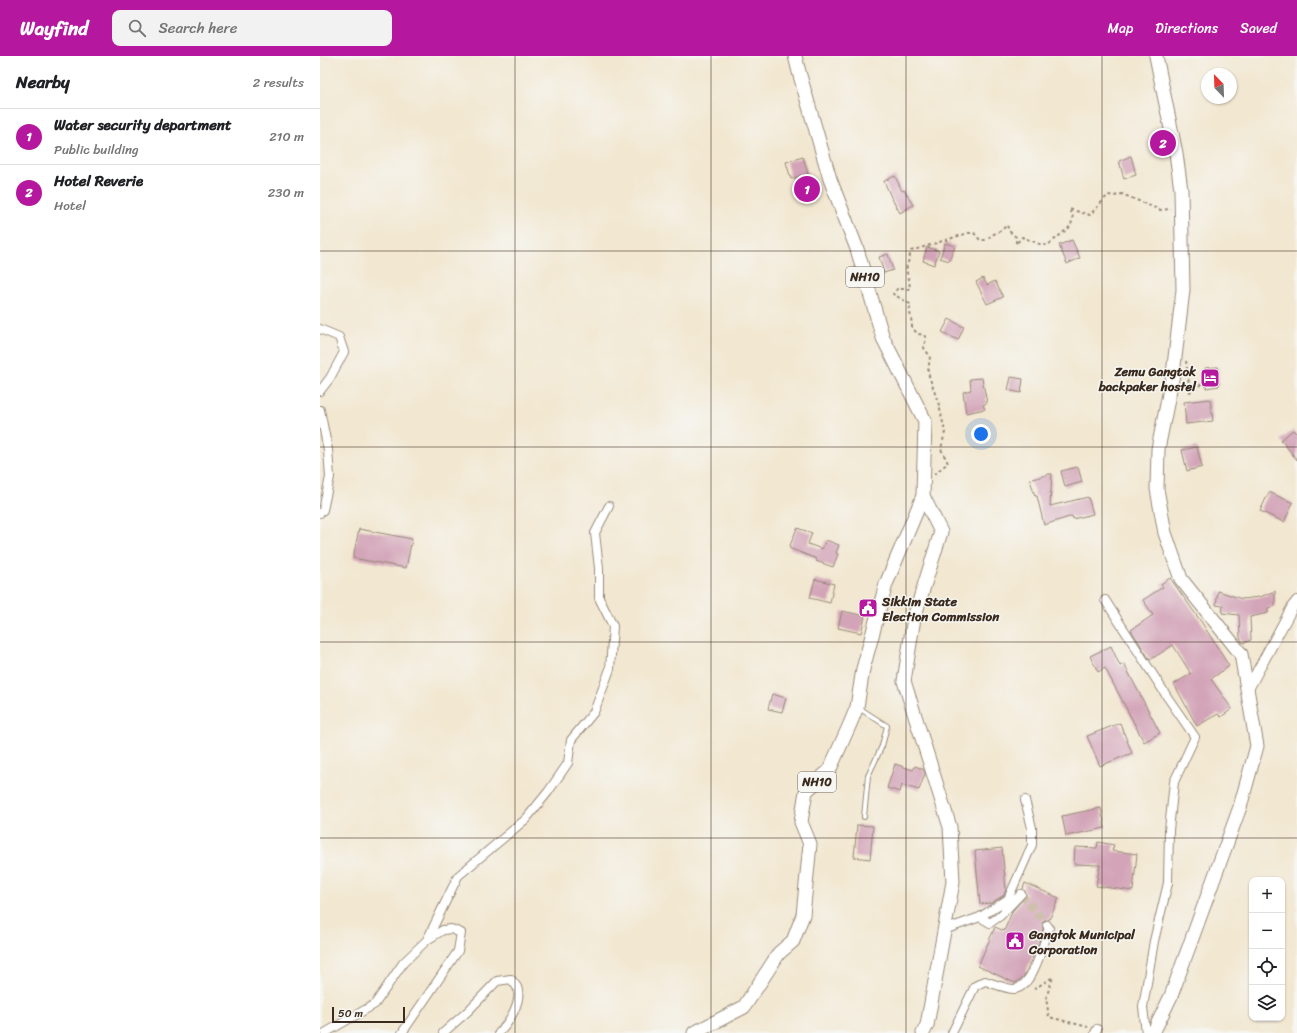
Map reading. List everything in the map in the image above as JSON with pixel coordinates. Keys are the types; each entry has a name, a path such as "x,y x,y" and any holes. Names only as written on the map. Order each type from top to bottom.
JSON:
{"main road":[{"name":"NH10","path":"694,1033 744,1007 779,953 793,941 804,915 810,844 801,822 806,791 829,771 857,707 863,670 886,584 923,496 925,422 883,338 857,249 830,179 799,72 796,56"},
{"path":"1153,1033 1171,996 1237,814 1257,746 1241,654 1181,579 1165,533 1157,489 1158,449 1173,374 1183,290 1181,190 1176,153 1156,56"},
{"path":"923,496 941,532 914,618 904,681 950,827 953,882 927,1025 924,1033"}],"street":[{"path":"320,329 339,338 344,352 330,378 320,391"},
{"path":"320,410 328,450 330,477 323,510 320,513"},
{"path":"426,940 458,876 526,819 548,792 568,762 571,740 594,712 610,669 613,626 599,598 599,568 595,533 609,506"},
{"path":"1105,600 1195,737 1174,782 1169,830 1168,882 1154,941 1143,1007 1146,1033"},
{"path":"1248,689 1297,601"},
{"path":"944,930 980,916 1008,899 1032,844 1032,828 1025,800"},
{"path":"980,916 990,922 1000,916 1021,894"},
{"path":"952,1033 975,986 985,981 1014,989 1022,986 1033,974 1049,928 1047,925"},
{"path":"329,1032 375,1004 403,963 426,940 444,930 451,929 461,933 458,951 402,1033"},
{"path":"443,1033 468,1011 497,981 511,979 518,988 517,1006 505,1027 498,1033"}],"lane":[{"path":"857,707 887,726 882,746 868,776 864,817"}],"path":[{"path":"932,479 935,473 948,462 941,449 945,432 939,405 928,373 930,356 924,348 926,338 924,335 918,334 912,328 912,319 909,313 910,304 893,294 896,289 910,289 906,270 911,251 968,233 974,233 980,240 986,240 993,233 1001,232 1007,225 1009,231 1016,237 1016,244 1022,237 1042,245 1048,245 1071,226 1073,215 1070,209 1090,215 1108,195 1114,196 1122,194 1160,210 1182,208"},
{"path":"1186,355 1190,392 1206,381"},
{"path":"1034,989 1053,977 1046,998 1049,1017 1096,1031"}],"building":[{"path":"1131,156 1136,175 1124,179 1119,161"},
{"path":"803,157 808,174 791,179 786,162"},
{"path":"895,176 902,191 904,190 913,205 900,213 884,181"},
{"path":"1072,240 1080,258 1067,264 1059,245"},
{"path":"945,243 955,246 949,261 940,258"},
{"path":"927,247 939,251 934,265 923,261"},
{"path":"888,254 893,270 884,273 879,257"},
{"path":"983,278 987,285 995,281 1003,297 987,304 976,282"},
{"path":"949,319 964,327 958,340 942,332"},
{"path":"1218,367 1219,386 1206,388 1205,368"},
{"path":"1011,377 1023,379 1021,393 1008,390"},
{"path":"982,378 987,403 983,405 985,409 966,413 963,392 971,390 970,379"},
{"path":"1210,399 1213,421 1186,424 1184,402"},
{"path":"1293,430 1297,434 1297,460 1281,440"},
{"path":"1197,447 1202,467 1187,471 1182,450"},
{"path":"1078,467 1082,482 1065,487 1061,471"},
{"path":"1052,474 1050,506 1088,497 1093,514 1073,519 1072,516 1044,525 1037,496 1035,496 1030,480"},
{"path":"1269,492 1293,503 1284,522 1260,511"},
{"path":"797,528 812,533 808,544 822,549 826,540 839,545 836,553 838,554 833,567 816,561 817,559 789,548"},
{"path":"359,529 412,539 406,568 353,558"},
{"path":"1170,578 1202,623 1229,666 1211,679 1232,709 1221,717 1218,714 1197,726 1174,684 1191,674 1173,645 1150,660 1131,630 1153,615 1143,600 1163,587 1161,584"},
{"path":"815,579 834,584 830,603 810,598"},
{"path":"1218,591 1242,599 1260,597 1275,591 1275,606 1268,608 1268,613 1250,617 1251,640 1243,643 1240,638 1239,615 1222,613 1223,606 1216,605"},
{"path":"842,611 865,616 861,633 838,628"},
{"path":"1111,646 1120,666 1124,664 1160,733 1144,742 1105,668 1098,672 1090,656"},
{"path":"772,694 786,698 782,712 768,709"},
{"path":"1120,723 1132,753 1100,766 1087,736"},
{"path":"895,764 913,770 915,766 923,769 925,774 919,790 902,785 900,792 887,788"},
{"path":"1101,808 1105,828 1066,836 1062,816"},
{"path":"857,825 873,826 870,859 854,857"},
{"path":"1098,842 1114,845 1112,851 1137,854 1133,891 1096,886 1100,865 1074,864 1075,847 1097,848"},
{"path":"1002,848 1006,889 1004,895 991,903 980,904 975,851"},
{"path":"1025,883 1059,898 1049,920 1044,920 1042,923 1043,929 1038,945 1024,976 1015,983 978,966 995,927 1004,931 1013,910 1025,897 1026,893 1023,889"}],"tunnel":[{"path":"1021,894 1047,925"}],"place":[{"name":"Hotel Reverie","path":"1163,143"},
{"name":"Water security department","path":"807,189"},
{"name":"Zemu Gangtok backpaker hostel","path":"1210,378"},
{"name":"Sikkim State Election Commission","path":"868,608"},
{"name":"Gangtok Municipal Corporation","path":"1015,941"}]}
